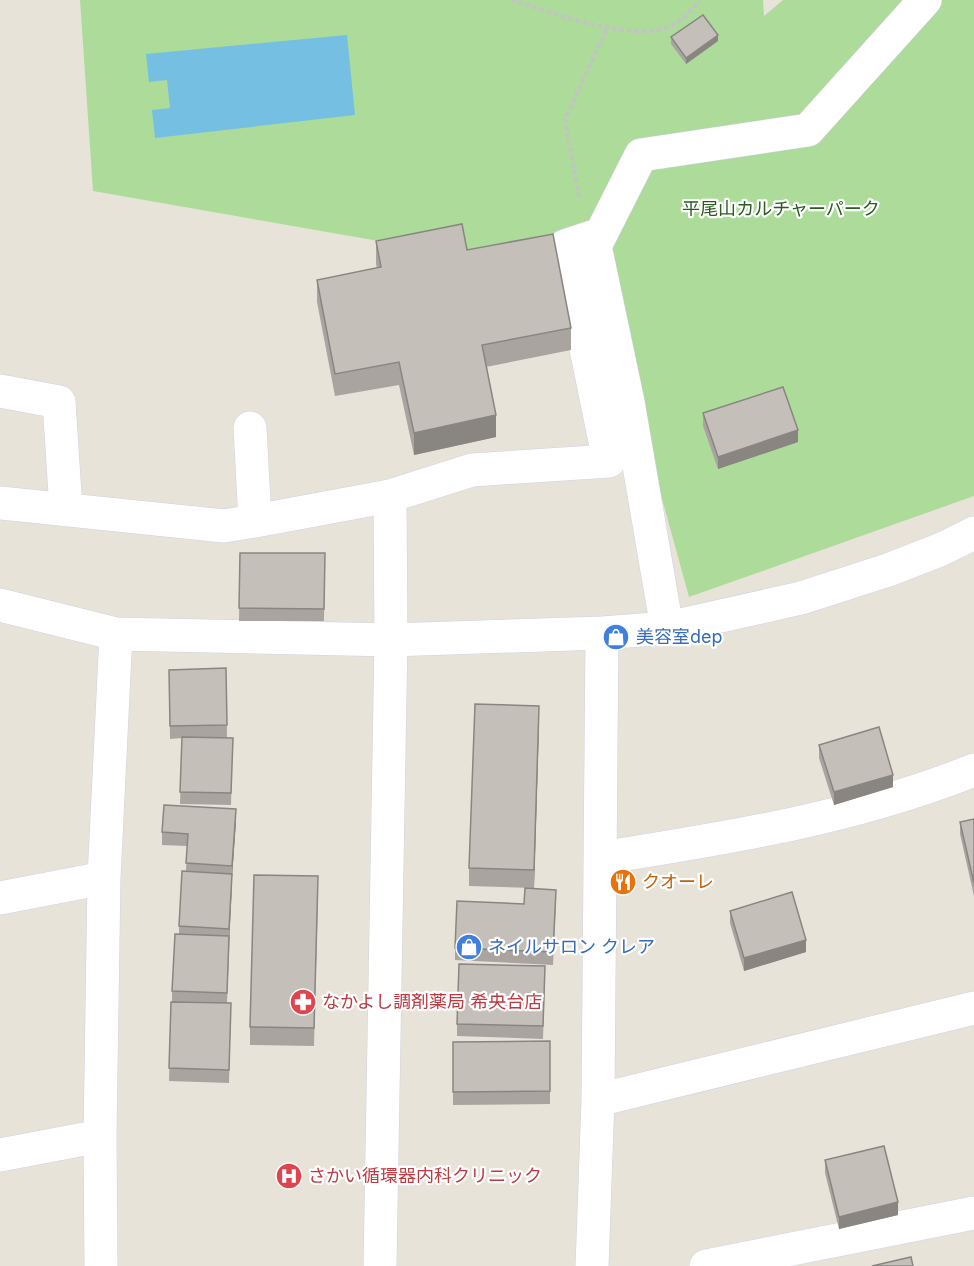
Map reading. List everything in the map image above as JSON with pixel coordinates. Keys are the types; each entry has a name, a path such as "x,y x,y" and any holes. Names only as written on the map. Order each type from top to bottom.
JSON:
{"street":[{"path":"667,628 628,402 594,237 641,155 808,130 925,0"},
{"path":"0,503 224,526 390,496 472,470 609,461 565,246 594,237"},
{"path":"0,391 59,402 66,509"},
{"path":"250,428 255,521"},
{"path":"380,1266 391,640 390,496"},
{"path":"0,604 116,634 391,640 602,633 667,628 801,598 888,570 942,549 974,533"},
{"path":"592,1266 598,1100 602,633"},
{"path":"101,1266 100,1136 104,878 116,634"},
{"path":"601,858 798,823 887,800 974,770"},
{"path":"0,898 104,878"},
{"path":"598,1100 974,1008"},
{"path":"0,1155 100,1136"},
{"path":"706,1266 974,1213"}],"path":[{"path":"511,0 607,28 636,32 677,23 700,0"},
{"path":"594,237 565,119 607,28"}],"green space":[{"name":"平尾山カルチャーパーク","path":"80,0 763,0 764,16 783,0 974,0 974,496 689,597 602,280 93,191"}],"water":[{"path":"347,35 355,115 155,138 152,110 170,108 167,80 149,82 146,54"}],"building":[{"path":"703,15 718,35 686,58 671,37"},
{"path":"462,224 467,250 553,234 571,328 482,345 496,415 414,433 399,362 335,374 317,280 381,267 376,241"},
{"path":"783,387 798,430 718,457 703,413"},
{"path":"240,553 325,553 324,609 239,608"},
{"path":"226,668 227,725 170,726 169,670"},
{"path":"475,704 539,706 534,870 469,868"},
{"path":"879,727 893,775 834,792 819,745"},
{"path":"182,737 233,738 231,793 180,792"},
{"path":"164,805 236,809 232,866 186,863 188,834 162,832"},
{"path":"974,819 974,883 960,822"},
{"path":"182,871 232,874 229,929 179,926"},
{"path":"254,875 318,876 314,1028 250,1027"},
{"path":"525,888 556,890 553,952 455,948 457,901 524,904"},
{"path":"792,892 806,940 744,958 730,911"},
{"path":"175,934 229,936 227,993 172,991"},
{"path":"459,964 545,966 543,1026 457,1024"},
{"path":"171,1002 231,1003 229,1070 169,1068"},
{"path":"550,1041 550,1091 453,1092 453,1042"},
{"path":"884,1146 898,1202 839,1217 825,1160"},
{"path":"911,1257 913,1266 872,1266"}],"place":[{"name":"美容室dep","path":"616,637"},
{"name":"クオーレ","path":"623,882"},
{"name":"ネイルサロン クレア","path":"469,947"},
{"name":"なかよし調剤薬局 希央台店","path":"303,1002"},
{"name":"さかい循環器内科クリニック","path":"289,1176"}]}
